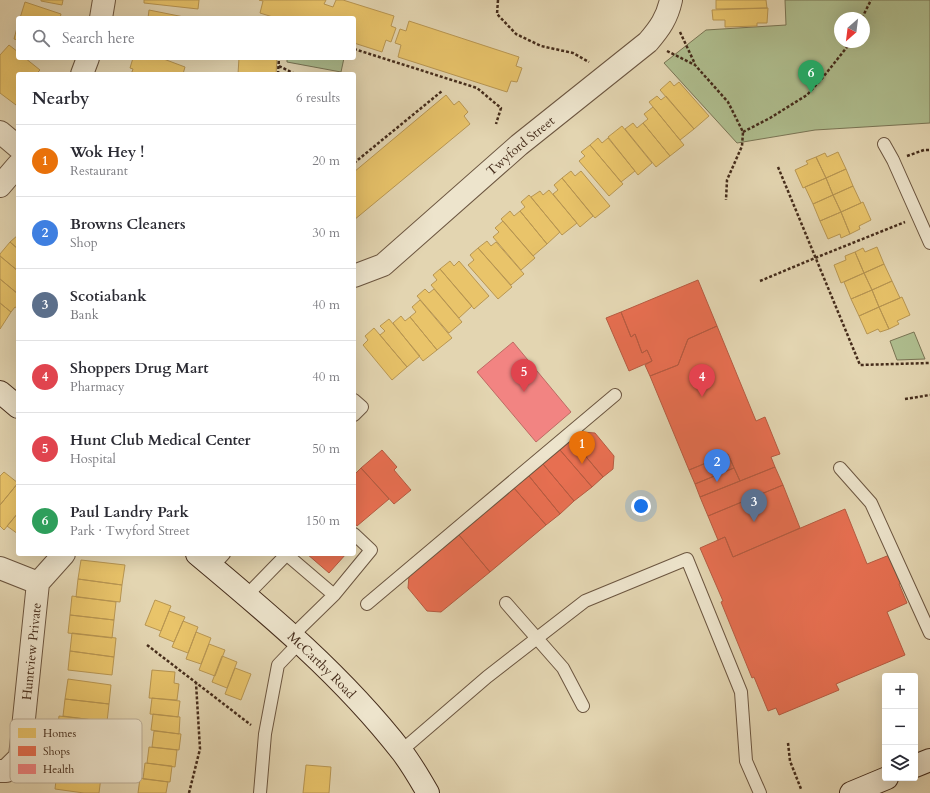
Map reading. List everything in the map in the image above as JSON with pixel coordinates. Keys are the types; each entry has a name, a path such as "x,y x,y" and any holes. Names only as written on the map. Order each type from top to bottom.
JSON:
{"street":[{"path":"101,16 104,0"},
{"name":"Twyford Street","path":"356,275 383,265 519,145 648,42 658,31 669,7"},
{"path":"83,72 87,60"},
{"path":"0,132 16,145"},
{"path":"0,186 16,166"},
{"path":"0,392 16,405"},
{"name":"Huntview Private","path":"24,719 38,583 62,556"},
{"name":"McCarthy Road","path":"211,558 246,596 296,639 350,692 401,751 428,793"},
{"path":"0,568 38,583"},
{"path":"918,765 930,760"},
{"name":"Huntview Private","path":"0,771 6,771 10,767"},
{"path":"851,793 882,780"}],"lane":[{"path":"884,144 893,160 930,243"},
{"path":"367,604 615,395"},
{"path":"356,402 362,407 356,413"},
{"path":"840,468 871,503 930,633"},
{"path":"260,793 265,734 278,664 296,639 371,550 356,536"},
{"path":"246,596 284,556"},
{"path":"288,556 334,595"},
{"path":"401,751 487,677 586,601 687,559 741,692 746,761 760,793"},
{"path":"506,603 563,668 583,706"}],"path":[{"path":"498,0 497,14 516,34 541,46 573,53 608,73"},
{"path":"865,12 871,0"},
{"path":"669,7 695,64 728,102 743,132 742,146 727,180 726,200"},
{"path":"648,42 695,64"},
{"path":"743,132 770,118 807,95 846,48"},
{"path":"356,50 476,88 501,108 496,124"},
{"path":"278,72 279,60"},
{"path":"279,66 291,72"},
{"path":"356,161 442,91"},
{"path":"893,160 924,150 930,150"},
{"path":"778,167 860,365 930,363"},
{"path":"760,281 918,217"},
{"path":"905,399 930,395"},
{"path":"147,645 246,722 265,734"},
{"path":"189,793 200,749 196,683"},
{"path":"788,743 790,761 801,789"}],"green space":[{"path":"785,0 930,0 930,123 815,130 737,143 664,63 706,30 786,25"},
{"path":"287,60 344,60 341,72 287,62"},
{"path":"914,332 925,359 897,360 890,341"}],"building: Homes":[{"path":"41,0 63,0 62,5"},
{"path":"144,0 199,0 198,9 144,3"},
{"path":"259,0 326,0 324,4 333,7 336,0 343,0 394,16 391,26 396,28 391,42 386,40 382,52 356,44 356,16 270,16 260,13 263,1"},
{"path":"716,0 766,0 767,8 716,9"},
{"path":"25,2 61,14 60,16 21,16"},
{"path":"768,8 767,23 757,23 757,26 725,27 725,20 713,20 712,10"},
{"path":"149,10 179,16 148,16"},
{"path":"409,21 519,57 516,66 522,68 517,82 511,81 507,92 398,57 401,45 395,43 400,29 406,31"},
{"path":"9,45 16,50 16,60 28,60 40,70 38,72 16,72 16,105 0,93 0,55"},
{"path":"132,60 166,60 185,67 184,72 132,72 133,69 130,68"},
{"path":"239,60 277,60 276,72 238,72"},
{"path":"670,81 674,86 679,82 709,116 694,129 660,90"},
{"path":"446,95 454,105 459,101 468,112 464,116 470,124 356,218 356,170"},
{"path":"657,96 661,100 666,96 694,129 680,140 649,102"},
{"path":"653,107 684,145 670,156 643,123 648,119 644,114"},
{"path":"633,123 637,128 643,123 670,156 656,167 625,129"},
{"path":"622,126 652,163 638,175 608,137"},
{"path":"598,138 602,143 608,138 635,171 621,182 590,145"},
{"path":"590,145 623,184 609,196 579,161 585,156 581,152"},
{"path":"838,152 846,169 826,178 816,157 825,153 827,157"},
{"path":"816,157 826,178 803,188 795,170 808,164 806,161"},
{"path":"846,169 853,186 833,195 826,178"},
{"path":"571,171 575,176 581,171 610,206 595,218 562,178"},
{"path":"562,178 593,216 580,227 553,194 558,190 554,185"},
{"path":"826,178 833,195 813,204 805,187"},
{"path":"853,186 861,203 841,212 833,195"},
{"path":"549,190 577,223 562,235 531,197 540,191 543,195"},
{"path":"529,195 560,232 547,244 520,211 525,207 521,202"},
{"path":"833,195 841,212 820,221 813,204"},
{"path":"863,202 871,220 859,226 860,229 850,234 841,212"},
{"path":"510,211 514,216 520,211 547,244 533,256 501,219"},
{"path":"841,212 850,234 841,238 840,234 828,239 820,221"},
{"path":"503,221 535,258 521,270 493,237 499,232 495,228"},
{"path":"16,237 16,247 10,242"},
{"path":"487,241 491,246 496,242 524,274 511,285 478,248"},
{"path":"10,242 16,247 16,269 0,256"},
{"path":"877,247 884,264 864,273 855,252 863,248 865,252"},
{"path":"478,248 512,287 498,299 468,265 474,260 470,255"},
{"path":"855,252 864,273 841,283 834,265 846,260 845,256"},
{"path":"0,256 16,269 16,292 0,279"},
{"path":"450,261 454,266 459,261 489,296 474,309 440,269"},
{"path":"884,264 892,281 872,290 864,273"},
{"path":"440,269 472,306 459,318 431,285 437,280 433,275"},
{"path":"864,273 872,290 851,299 844,282"},
{"path":"0,279 16,292 16,308 11,312 0,303"},
{"path":"892,281 900,298 879,307 872,290"},
{"path":"425,289 429,293 434,289 462,322 449,333 417,296"},
{"path":"872,290 879,307 859,316 851,299"},
{"path":"902,297 910,315 897,321 899,324 889,329 879,307"},
{"path":"420,300 452,338 437,350 410,317 416,312 412,307"},
{"path":"0,303 11,312 0,329"},
{"path":"879,307 889,329 880,332 878,329 867,334 859,316"},
{"path":"401,316 405,321 410,317 437,350 423,361 393,323"},
{"path":"389,319 420,356 407,367 380,335 385,331 380,326"},
{"path":"374,328 407,367 392,380 363,345 368,340 365,336"},
{"path":"4,472 16,481 16,485 0,505 0,476"},
{"path":"16,485 16,515 4,530 0,526 0,505"},
{"path":"16,515 16,533 7,526"},
{"path":"81,560 125,565 122,585 78,579"},
{"path":"78,579 122,585 120,602 76,597"},
{"path":"72,596 116,602 114,620 70,615"},
{"path":"155,600 171,606 161,631 145,625"},
{"path":"169,611 185,617 174,642 159,636"},
{"path":"70,615 114,620 112,638 68,633"},
{"path":"183,621 198,627 188,653 172,647"},
{"path":"196,632 211,638 201,664 186,659"},
{"path":"72,633 116,638 114,657 70,651"},
{"path":"209,644 225,650 215,676 199,670"},
{"path":"70,651 114,657 112,675 68,670"},
{"path":"222,656 237,662 227,688 212,682"},
{"path":"235,668 251,674 241,700 225,694"},
{"path":"152,670 175,672 174,683 179,684 177,700 149,698"},
{"path":"68,679 111,685 109,704 65,699"},
{"path":"152,698 180,701 178,717 150,714"},
{"path":"65,699 109,704 107,719 85,719 63,716"},
{"path":"153,714 180,717 179,734 151,730"},
{"path":"59,716 85,719 59,719"},
{"path":"154,731 181,734 179,750 152,747"},
{"path":"149,747 177,750 175,767 147,763"},
{"path":"145,763 172,766 170,782 143,779"},
{"path":"306,765 331,767 329,793 303,793"},
{"path":"142,778 168,782 166,793 138,793 139,783 142,783"},
{"path":"56,783 100,783 99,793 84,793 55,789"}],"building: Shops":[{"path":"698,280 717,326 688,339 678,365 650,376 645,365 652,361 647,350 642,353 635,334 631,337 621,312"},
{"path":"621,312 631,337 635,334 642,353 647,350 652,361 629,371 606,318"},
{"path":"717,326 756,421 765,417 780,454 771,457 775,467 740,481 728,454 689,470 650,376 678,365 688,339"},
{"path":"582,432 595,433 614,456 613,469 603,477 572,440"},
{"path":"572,440 603,477 592,487 560,450"},
{"path":"382,450 397,467 394,470 411,490 394,504 361,468"},
{"path":"560,450 592,487 574,501 543,464"},
{"path":"728,454 734,468 695,484 689,470"},
{"path":"543,464 574,501 560,514 529,476"},
{"path":"775,467 783,485 708,516 700,497"},
{"path":"361,468 389,499 357,526 356,525 356,473"},
{"path":"734,468 740,481 700,497 695,484"},
{"path":"529,476 560,514 546,525 514,488"},
{"path":"783,485 800,528 733,557 725,537 718,540 708,516"},
{"path":"514,488 546,525 490,572 459,535"},
{"path":"845,509 867,564 892,554 904,582 899,584 907,603 887,612 905,655 836,684 839,690 779,715 776,708 768,711 754,677 752,678 721,602 723,601 700,548 725,537 733,557"},
{"path":"459,535 490,572 441,612 427,611 408,588 409,576"},
{"path":"309,556 344,556 329,573"}],"building: Health":[{"path":"513,342 571,412 536,442 477,372"}],"place":[{"name":"Paul Landry Park","path":"811,93"},
{"name":"Hunt Club Medical Center","path":"524,392"},
{"name":"Shoppers Drug Mart","path":"702,397"},
{"name":"Wok Hey !","path":"582,464"},
{"name":"Browns Cleaners","path":"717,482"},
{"name":"Scotiabank","path":"754,522"}]}
